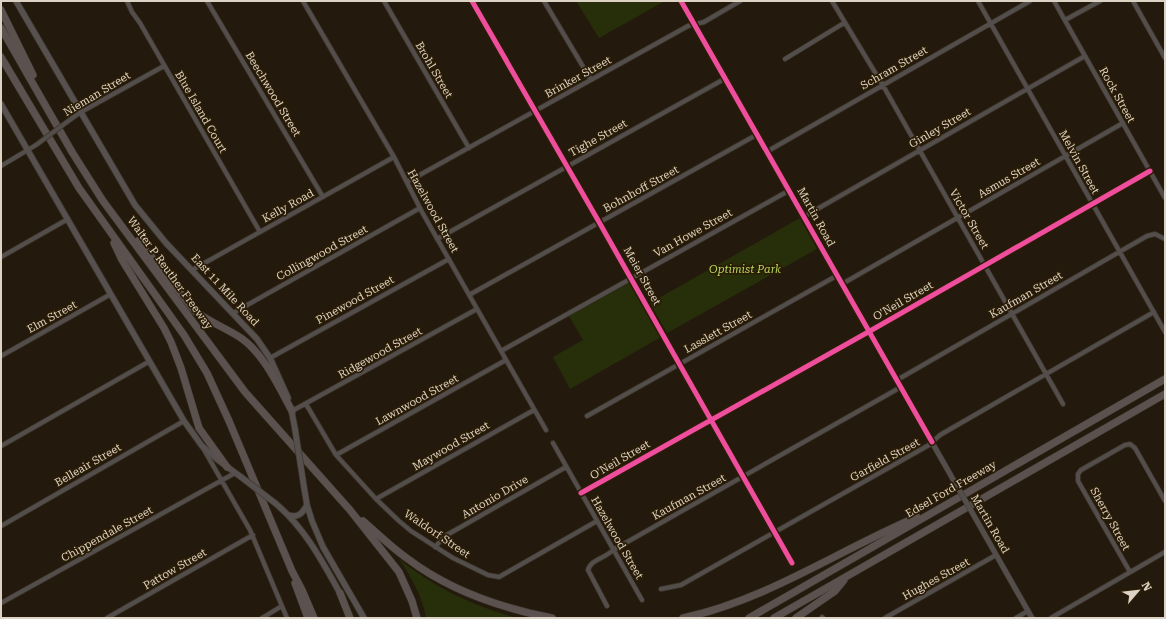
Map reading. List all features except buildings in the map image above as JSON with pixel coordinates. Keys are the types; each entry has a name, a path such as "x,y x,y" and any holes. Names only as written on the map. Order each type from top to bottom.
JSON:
{"highway":[{"path":"1,10 30,69 57,116 72,152"},
{"name":"Walter P Reuther Freeway","path":"1,28 92,185 246,392 350,510"},
{"path":"1,57 69,173 106,228 184,335 207,373 230,421 292,571 314,618"},
{"path":"121,225 150,255 195,312 240,337 258,353 292,411"},
{"path":"106,228 122,260 171,342 183,373 199,428 227,467"},
{"name":"Edsel Ford Freeway","path":"749,618 1165,379"},
{"path":"774,618 1165,394"},
{"path":"683,618 710,612 781,584 902,523 946,504"},
{"path":"350,510 399,572 410,594 417,618"},
{"path":"350,510 408,560 446,582 505,607 552,618"},
{"path":"292,571 308,618"},
{"path":"796,618 835,591 848,575"},
{"path":"340,593 350,618"}],"main road":[{"name":"East 11 Mile Road","path":"16,1 121,184 135,205 166,243 257,339 270,358 282,382 292,411 306,506 323,547 364,618"},
{"path":"1,104 184,421 202,446 288,514 313,545 354,618"},
{"path":"288,514 292,516 300,514 306,506"}],"street":[{"name":"Blue Island Court","path":"127,1 260,232"},
{"name":"Beechwood Street","path":"207,1 323,197"},
{"name":"Hazelwood Street","path":"303,1 394,157 437,239 546,430"},
{"name":"Brohl Street","path":"384,1 469,148"},
{"name":"Meier Street","path":"472,1 600,222 792,563"},
{"path":"544,1 590,80"},
{"name":"Martin Road","path":"681,1 805,216 842,284 1032,618"},
{"name":"Brinker Street","path":"406,182 688,26 704,22 740,1"},
{"name":"Victor Street","path":"832,1 883,85 1063,404"},
{"name":"Melvin Street","path":"978,1 1165,332"},
{"name":"Schram Street","path":"768,151 1030,1"},
{"name":"Rock Street","path":"1054,1 1165,198"},
{"path":"1065,20 1100,1"},
{"path":"1133,1 1165,58"},
{"path":"785,59 844,23"},
{"name":"Ginley Street","path":"805,216 1085,56"},
{"name":"Nieman Street","path":"1,166 28,151 81,112 164,66"},
{"name":"Tighe Street","path":"437,239 726,78"},
{"name":"Asmus Street","path":"842,284 1123,123"},
{"name":"Bohnhoff Street","path":"469,295 758,134"},
{"name":"Kelly Road","path":"192,270 394,157"},
{"name":"O'Neil Street","path":"581,494 1150,171"},
{"name":"Van Howe Street","path":"501,351 790,190"},
{"name":"Collingwood Street","path":"233,313 420,208"},
{"path":"1,257 68,219"},
{"name":"Kaufman Street","path":"897,380 1152,234 1159,235 1165,239"},
{"name":"Pinewood Street","path":"270,358 449,259"},
{"name":"Lasslett Street","path":"586,416 838,275"},
{"name":"Elm Street","path":"1,356 111,294"},
{"name":"Ridgewood Street","path":"292,411 477,309"},
{"name":"Garfield Street","path":"661,589 681,585 932,442 940,435 1154,312"},
{"name":"Lawnwood Street","path":"336,455 506,360"},
{"path":"1,446 150,361"},
{"name":"Kaufman Street","path":"607,606 588,570 592,563 901,387"},
{"name":"Waldorf Street","path":"306,404 336,455 376,499 399,521 435,547 470,567 492,576 499,577 597,522"},
{"name":"Maywood Street","path":"376,499 534,410"},
{"name":"Belleair Street","path":"1,526 184,421"},
{"name":"Hazelwood Street","path":"553,443 642,600"},
{"name":"Sherry Street","path":"1130,572 1078,481 1078,474 1081,470 1125,445 1130,444 1135,448 1165,501"},
{"path":"202,446 253,535 287,618"},
{"name":"Antonio Drive","path":"435,547 445,536 566,467"},
{"name":"Chippendale Street","path":"1,603 235,473"},
{"name":"Pattow Street","path":"107,618 253,535"},
{"path":"1051,618 1165,552"},
{"name":"Hughes Street","path":"885,618 996,555"},
{"path":"262,618 282,606"},
{"path":"1016,618 1028,611"}],"green space":[{"path":"576,1 665,1 599,38"},
{"name":"Optimist Park","path":"800,218 817,249 667,333 650,303"},
{"path":"629,283 661,337 570,389 553,357 583,340 569,316"},
{"path":"399,559 440,587 455,595 486,608 517,618 426,618 419,595"}],"cycle path":[{"path":"472,1 792,563"},
{"path":"681,1 932,442"},
{"path":"581,493 870,331 1150,171"}]}
